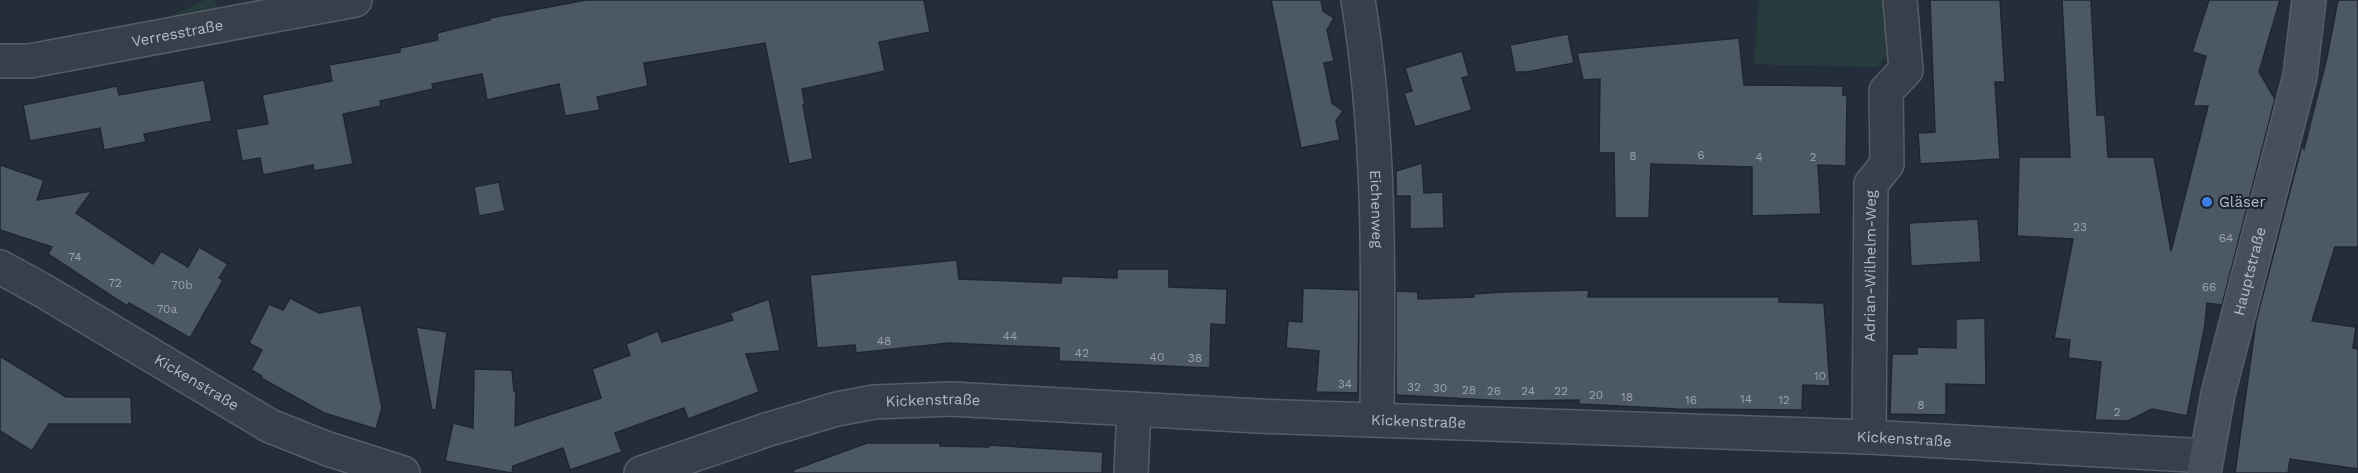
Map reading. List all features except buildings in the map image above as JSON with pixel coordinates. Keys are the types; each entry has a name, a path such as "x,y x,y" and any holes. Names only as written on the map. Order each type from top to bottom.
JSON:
{"street":[{"name":"Verresstraße","path":"0,60 30,61 355,0"},
{"name":"Eichenweg","path":"1358,0 1374,150 1377,221 1377,419"},
{"name":"Adrian-Wilhelm-Weg","path":"1869,437 1871,184 1887,164 1886,91 1906,70 1900,0"},
{"name":"Hauptstraße","path":"2205,465 2218,394 2300,76 2309,0"},
{"name":"Kickenstraße","path":"0,267 270,426 328,449 403,473"},
{"name":"Kickenstraße","path":"641,473 806,417 874,402 952,399 1134,410 1869,437 2205,465"},
{"path":"1131,473 1134,410"}],"green space":[{"path":"205,0 214,0 220,11 170,21 168,17"},
{"path":"1759,0 1894,0 1896,44 1878,67 1754,63"}],"place":[{"name":"Gläser","path":"2207,202"}]}
